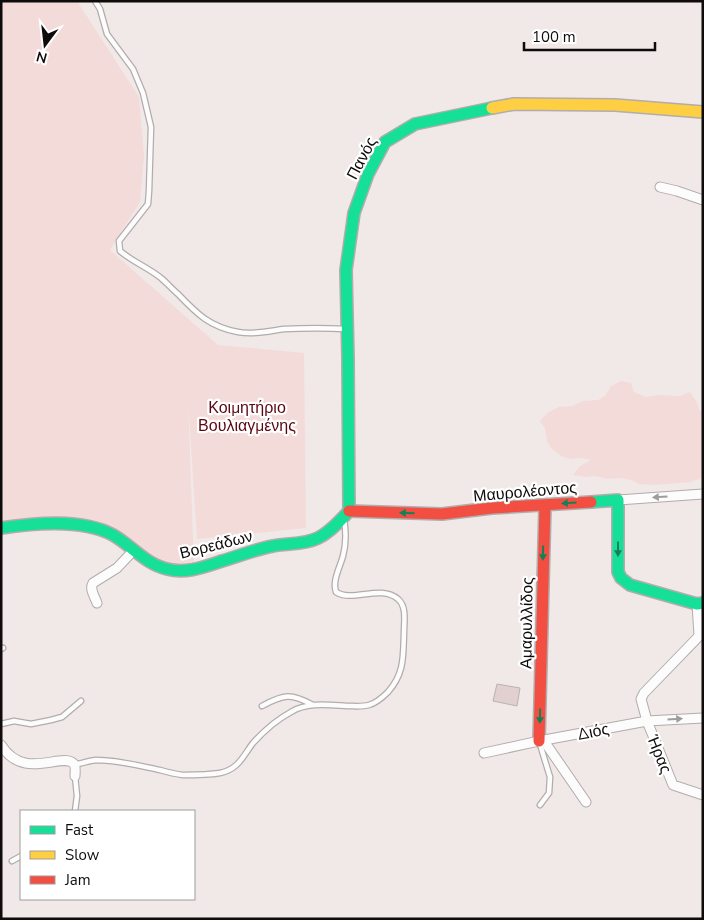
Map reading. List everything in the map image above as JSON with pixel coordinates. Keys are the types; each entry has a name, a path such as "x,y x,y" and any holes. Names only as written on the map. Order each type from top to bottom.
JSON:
{"street":[{"name":"Πανός","path":"346,514 348,359 346,270 354,212 368,174 385,142 414,124 514,104 615,105 703,112"},
{"path":"660,187 703,200"},
{"name":"Μαυρολέοντος","path":"346,514 442,514 492,508 703,494"},
{"path":"618,500 618,572 621,578 630,585 700,603 701,634"},
{"name":"Αμαρυλλίδος","path":"541,741 545,505"},
{"name":"Βορεάδων","path":"1,528 47,524 85,526 108,532 153,564 162,568 180,571 192,570 271,546 309,541 327,532 346,514"},
{"path":"97,603 91,586 93,582 117,568 134,550"},
{"name":"Ήρας","path":"701,634 644,693 641,699 647,721 673,785 703,795"},
{"name":"Διός","path":"484,753 647,721 703,718"},
{"path":"541,741 586,802"},
{"path":"1,745 9,756 22,763 66,762 74,765 75,776"}],"lane":[{"path":"95,1 100,9 107,34 133,70 143,93 151,127 148,204 119,241 120,251 130,260 147,268 163,279 200,315 220,328 240,333 302,329 347,329"},
{"path":"74,765 98,760 181,774 219,773 230,770 244,757 254,743 293,710 313,705 359,707 371,705 383,697 393,686 401,671 405,613 402,604 397,598 387,594 345,595 336,592 334,584 343,554 346,514"},
{"path":"262,706 285,696 293,696 313,705"},
{"path":"1,724 17,721 31,724 55,719 64,715 81,701"},
{"path":"540,805 549,793 550,777 541,741"},
{"path":"75,776 77,796 75,810"},
{"path":"12,861 20,857"}],"green space":[{"name":"Κοιμητήριο Βουλιαγμένης","path":"1,1 77,1 139,97 144,156 140,202 110,250 218,345 304,353 306,528 197,539 188,400 194,567 163,565 109,528 1,528"},
{"path":"621,381 631,383 634,392 646,397 659,395 680,396 690,392 700,411 703,411 703,473 701,478 690,482 654,485 639,484 622,478 608,479 595,476 573,475 580,466 591,460 563,457 553,450 547,442 545,428 540,421 547,413 559,407 572,406 583,401 598,400 605,396 611,386"}],"building":[{"path":"497,684 520,688 517,706 493,701"}],"traffic: fast":[{"path":"349,511 346,270 354,213 368,174 385,142 415,124 492,108"},
{"path":"591,502 618,500 618,572 621,578 630,585 697,604 703,603"},
{"path":"1,528 58,523 87,526 113,535 159,567 181,571 202,567 267,547 313,540 331,529 349,511"}],"traffic: slow":[{"path":"492,108 514,104 615,105 703,112"}],"traffic: jam":[{"path":"349,511 442,514 492,508 591,502"},
{"path":"539,741 545,505"}]}
